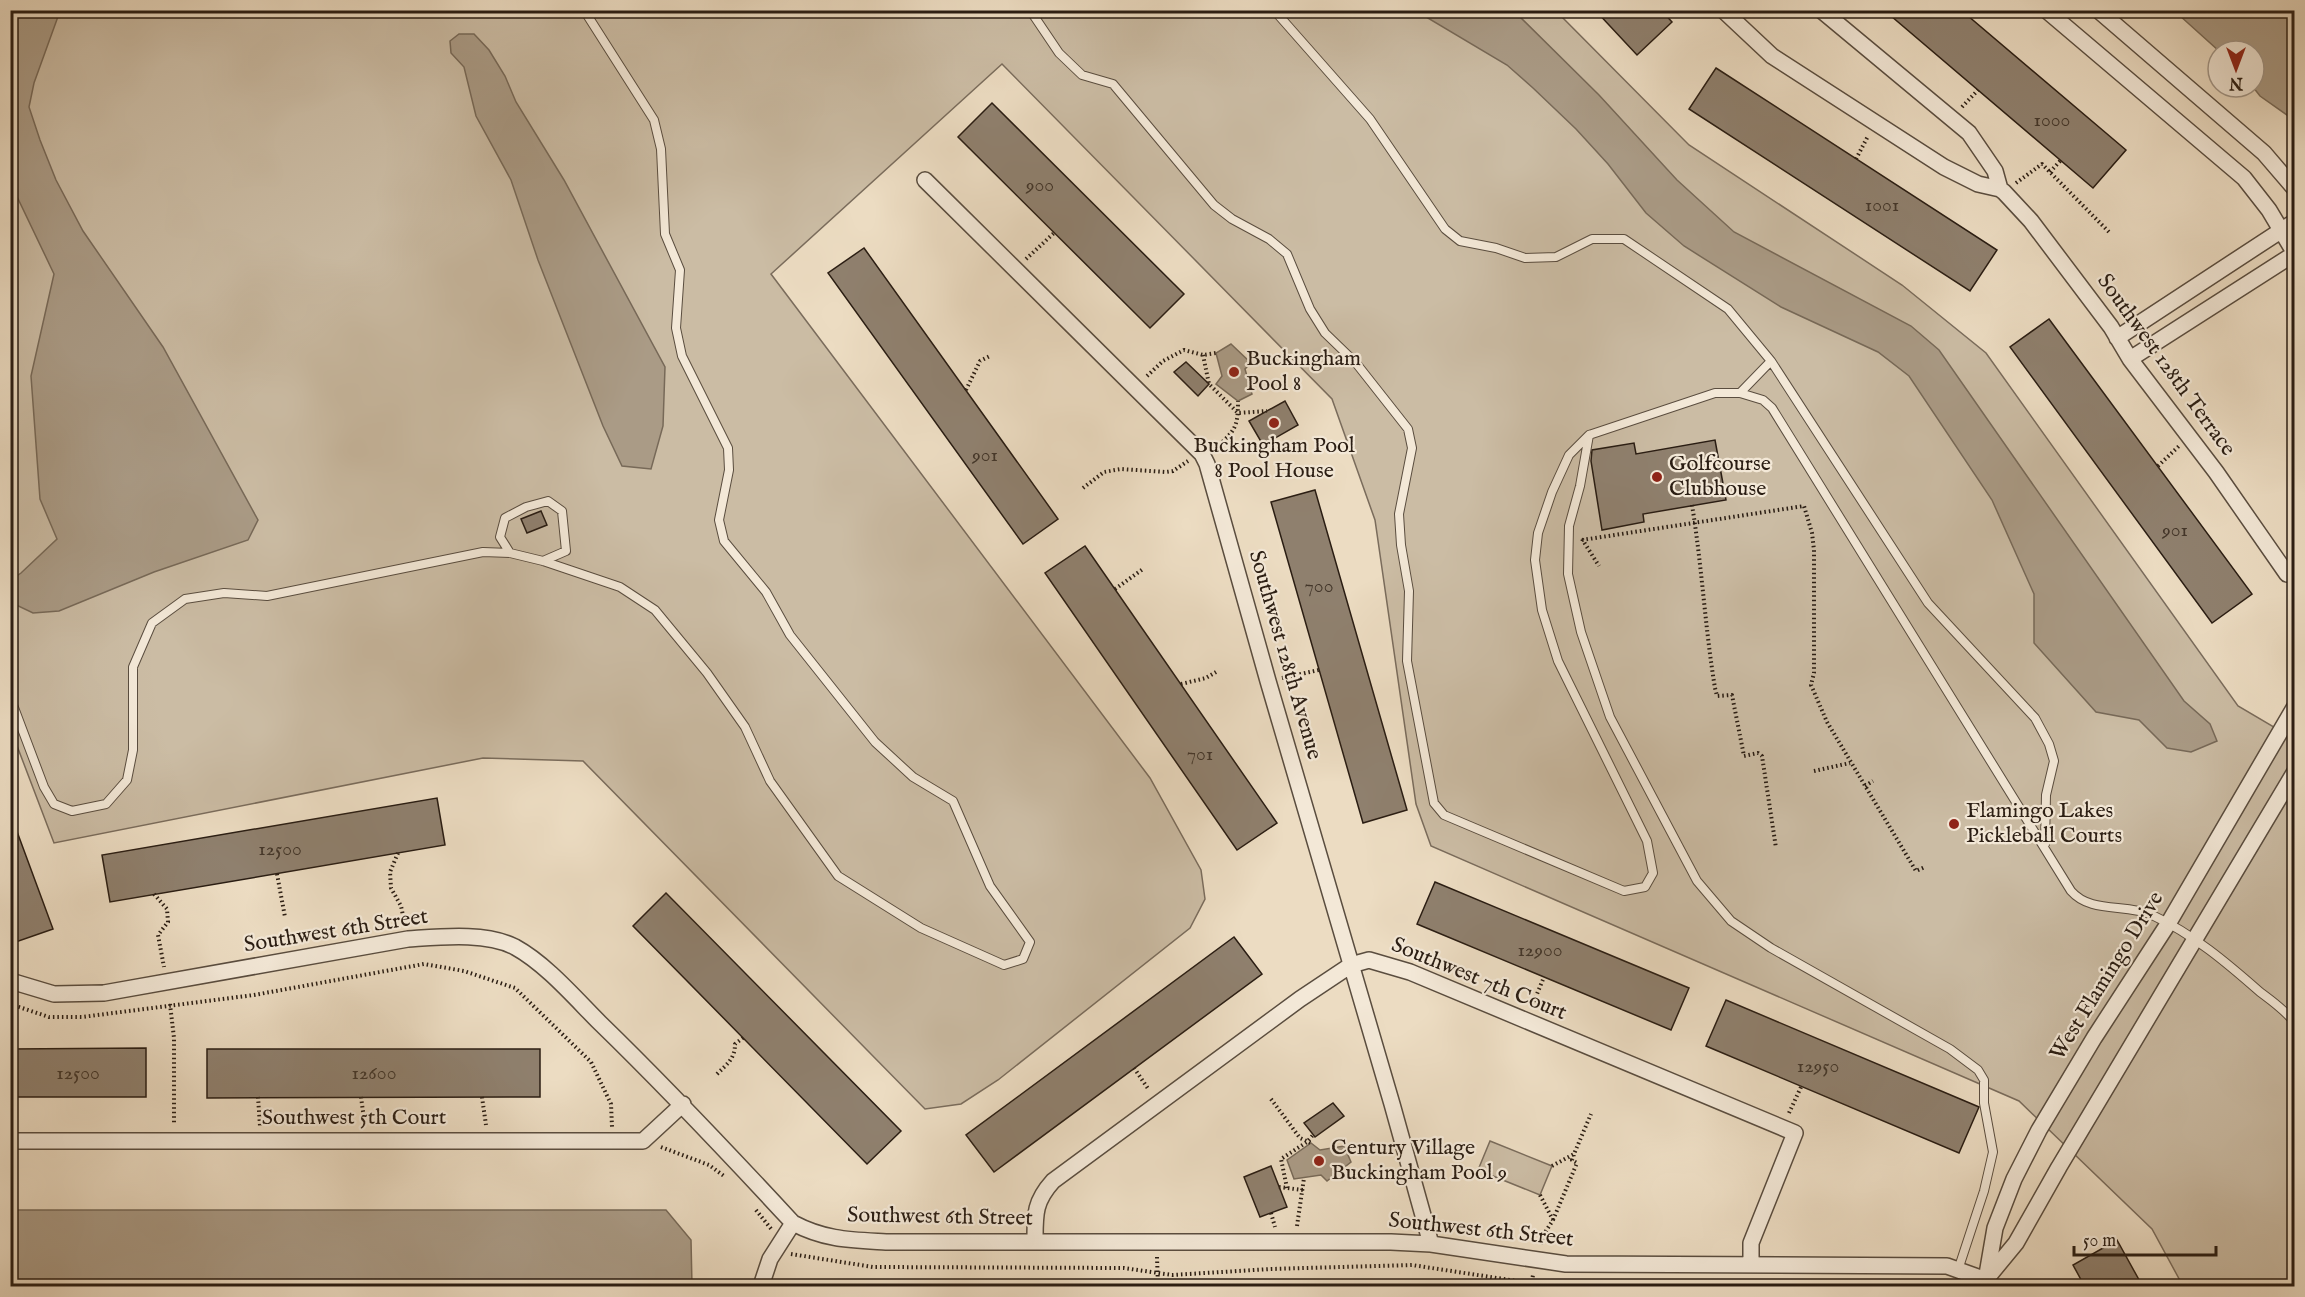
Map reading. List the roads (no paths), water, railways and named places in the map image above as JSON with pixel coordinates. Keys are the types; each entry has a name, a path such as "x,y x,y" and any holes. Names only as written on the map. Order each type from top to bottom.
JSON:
{"street":[{"path":"1723,10 1772,56 1944,167 1978,184 2002,191"},
{"name":"Southwest 128th Terrace","path":"1821,10 1969,134 1995,171 2002,191 2031,221 2130,359 2190,436 2287,574"},
{"path":"2046,10 2244,177 2289,226 2295,253 2130,359"},
{"path":"2098,10 2256,146 2295,188"},
{"name":"Southwest 128th Avenue","path":"925,180 1202,454 1212,476 1268,681 1431,1244"},
{"path":"2117,338 2289,226"},
{"name":"West Flamingo Drive","path":"1985,1283 1995,1228 2014,1179 2071,1076 2169,924 2295,708"},
{"path":"1985,1283 2016,1243 2064,1158 2295,773"},
{"name":"Southwest 6th Street","path":"12,981 54,994 104,993 408,939 447,936 479,937 515,947 547,971 683,1104 793,1223 813,1233 846,1240 886,1242 1294,1241 1431,1244 1566,1264 1947,1266 1985,1283"},
{"name":"Southwest 7th Court","path":"1035,1242 1035,1214 1044,1191 1053,1180 1286,1010 1351,966 1369,960 1410,972 1795,1133 1751,1244 1751,1264"},
{"name":"Southwest 5th Court","path":"10,1141 643,1141 683,1104"},
{"path":"761,1287 770,1258 793,1223"}],"lane":[{"path":"10,697 44,787 54,804 72,811 106,804 128,780 134,750 133,667 153,623 185,598 224,593 267,596 483,552 510,553 543,561 620,587 655,610 746,726 770,781 838,876 932,933 1004,964 1023,959 1030,942 990,886 954,801 913,777 875,742 790,635 766,592 724,541 719,520 729,470 728,448 682,356 676,328 680,270 665,234 661,149 654,120 584,10"},
{"path":"1030,10 1059,53 1082,75 1113,84 1214,205 1232,219 1269,238 1287,254 1310,309 1325,333 1356,363 1408,429 1412,448 1399,514 1401,545 1409,591 1407,662 1434,803 1444,814 1624,891 1645,887 1653,873 1647,841 1558,662 1542,610 1535,561 1538,532 1569,454 1589,435 1715,393 1740,393 1763,400 1782,422 1840,519 2045,845 2059,873 2078,898 2088,903 2150,914 2169,924 2212,951 2293,1019"},
{"path":"1274,10 1370,119 1445,229 1460,241 1496,248 1525,258 1536,258 1556,257 1592,239 1624,238 1728,309 1771,361 1928,603 2035,718 2049,744 2054,761 2046,795 2045,845"},
{"path":"1740,393 1771,361"},
{"path":"1589,435 1580,486 1569,526 1568,574 1581,632 1610,717 1697,881 1731,921 1771,948 1950,1049 1978,1070 1984,1080 1984,1103 1993,1152 1984,1191 1958,1270"},
{"path":"510,553 500,537 505,518 526,507 548,501 562,511 566,551 543,561"}],"place":[{"name":"Buckingham Pool 8","path":"1234,372"},
{"name":"Buckingham Pool 8 Pool House","path":"1274,423"},
{"name":"Golfcourse Clubhouse","path":"1657,477"},
{"name":"Flamingo Lakes Pickleball Courts","path":"1954,824"},
{"name":"Century Village Buckingham Pool 9","path":"1319,1161"}]}
